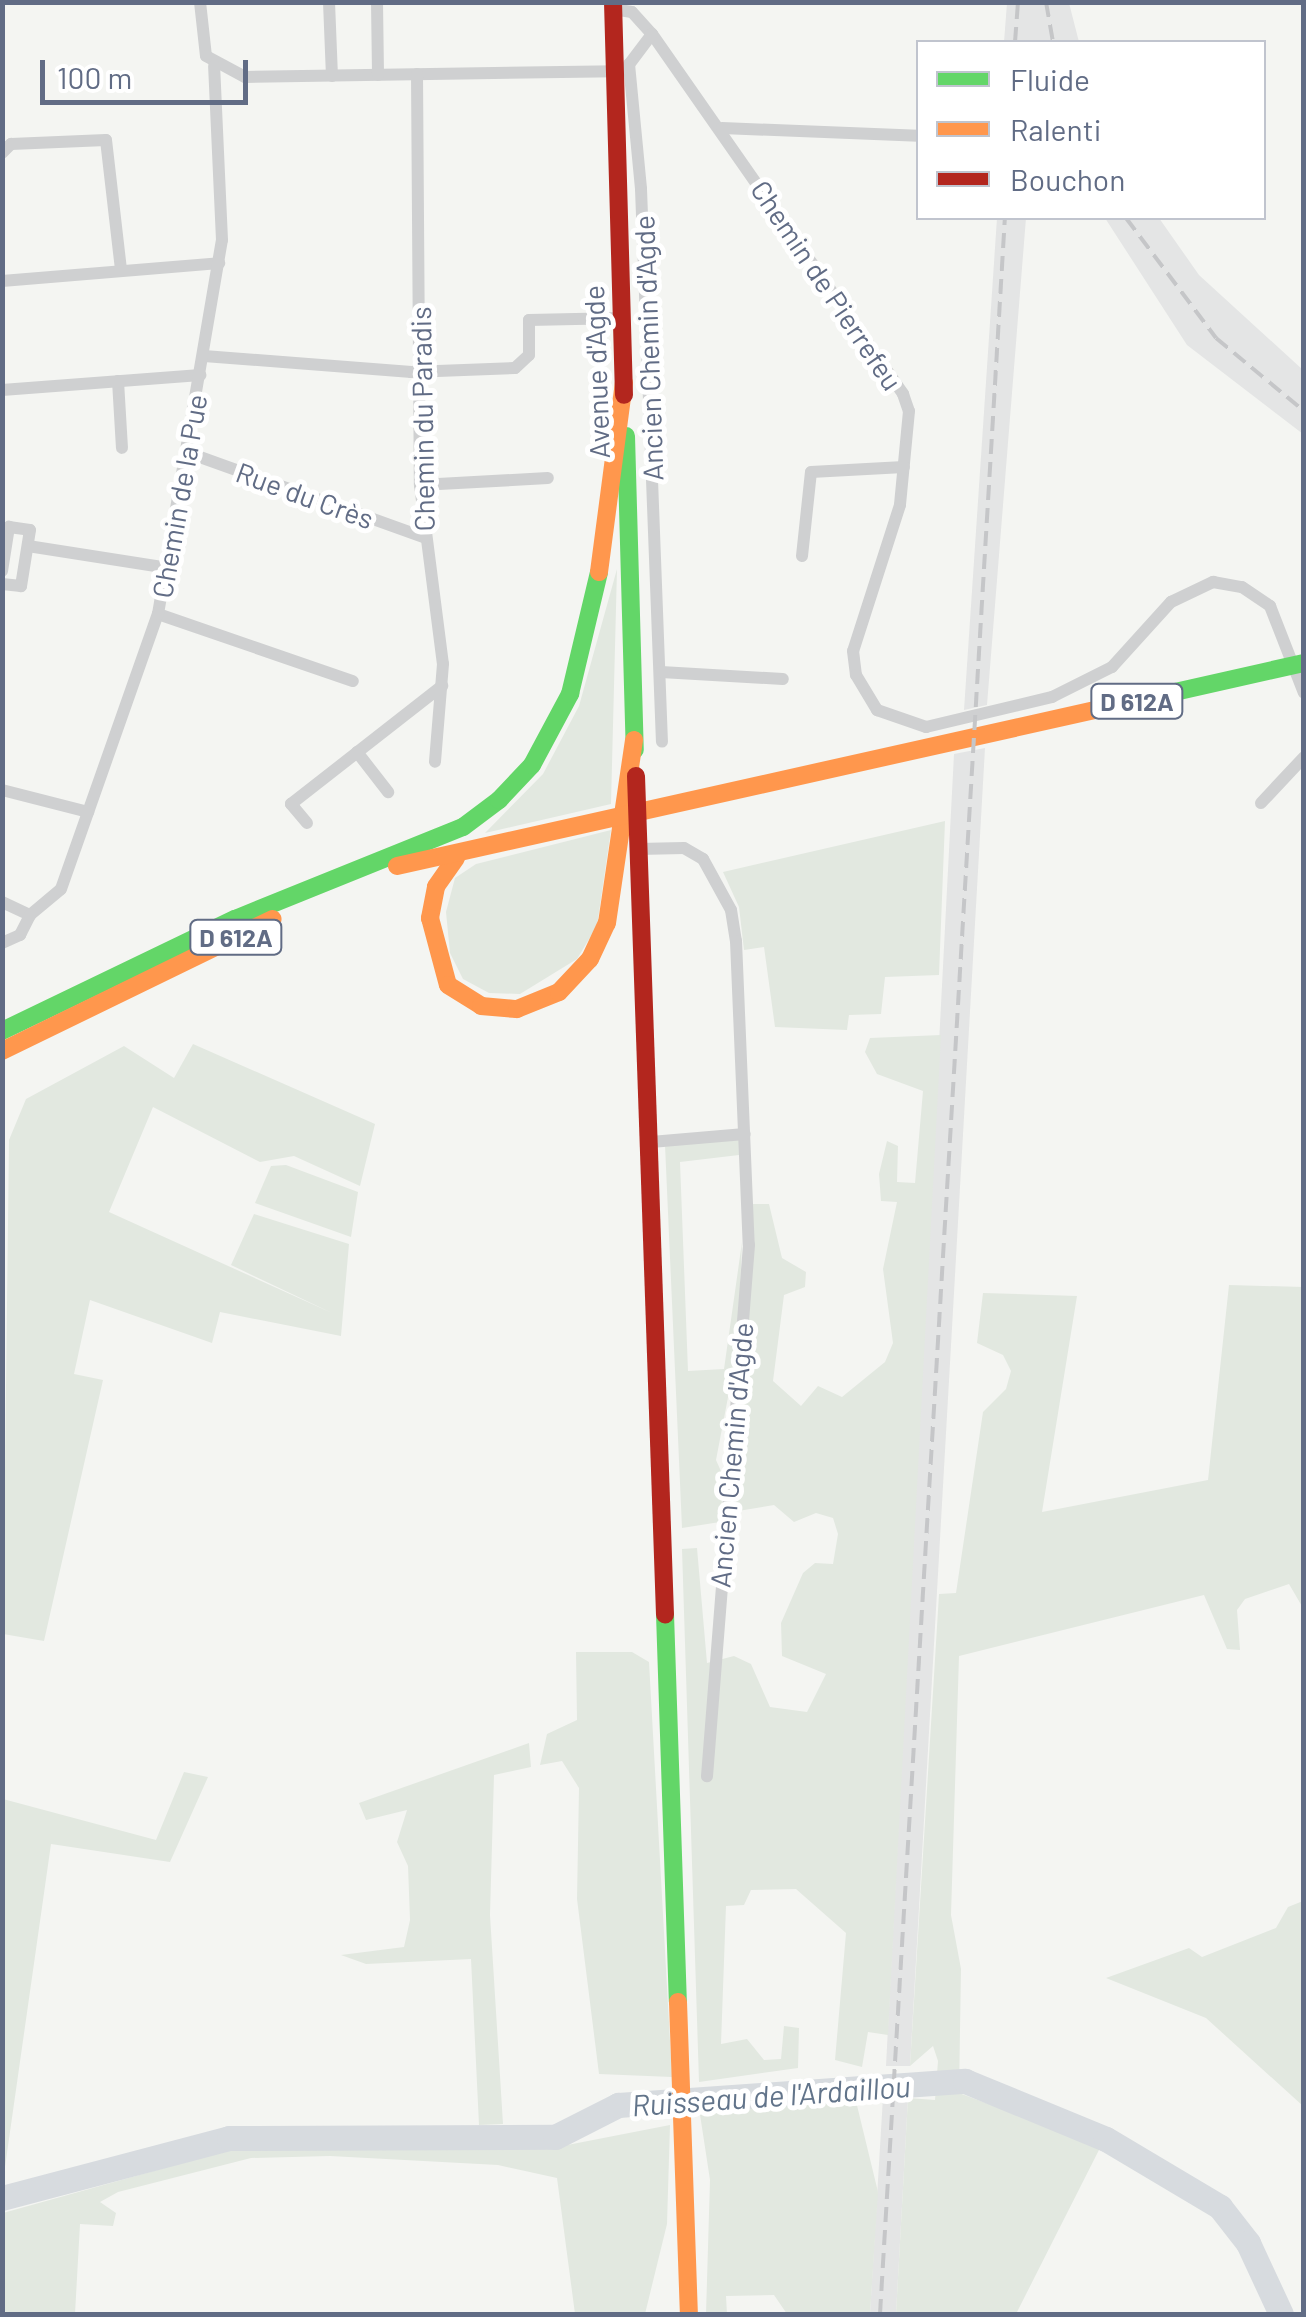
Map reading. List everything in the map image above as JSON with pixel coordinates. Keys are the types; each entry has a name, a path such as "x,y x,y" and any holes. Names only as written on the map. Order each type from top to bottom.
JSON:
{"main road":[{"name":"Avenue d'Agde","path":"613,6 634,740"},
{"path":"335,881 463,827 499,800 556,729 604,552 624,383"},
{"name":"D 612A","path":"2,1030 235,919 335,881 1304,663"},
{"path":"634,740 690,2314"},
{"path":"456,858 436,887 430,918 448,985 480,1006 518,1009 559,992 590,959 607,922 634,740"},
{"name":"D 612A","path":"2,1051 284,913 479,848"}],"street":[{"name":"Chemin de la Pue","path":"2,943 20,935 30,915 61,890 158,614 168,568 219,262 214,66 200,39 200,2"},
{"path":"329,2 332,76"},
{"path":"377,2 378,75"},
{"name":"Chemin de Pierrefeu","path":"613,6 632,12 652,34 722,128 903,394 904,467 853,650 856,675 878,710 898,723 942,726 1017,709 1112,667 1171,602 1198,584 1242,587 1282,622 1304,692"},
{"name":"Ancien Chemin d'Agde","path":"652,34 629,64 638,124 662,742"},
{"path":"214,66 245,78 614,71"},
{"name":"Chemin du Paradis","path":"417,74 420,485 442,686 435,762"},
{"path":"722,128 916,136"},
{"path":"2,153 11,144 106,140 121,270"},
{"path":"2,281 219,262"},
{"path":"204,356 420,371 524,365 529,320 622,318"},
{"path":"2,390 200,376"},
{"path":"118,381 122,448"},
{"name":"Rue du Crès","path":"186,452 424,537"},
{"path":"802,556 811,472 904,467"},
{"path":"420,485 548,478"},
{"path":"2,570 9,528 30,530 20,586 2,584"},
{"path":"28,546 168,568"},
{"path":"158,614 352,682"},
{"path":"661,672 783,679"},
{"path":"307,824 291,804 442,686"},
{"path":"357,752 388,792"},
{"path":"1261,803 1304,757"},
{"path":"2,790 88,812"},
{"name":"Ancien Chemin d'Agde","path":"638,849 684,848 703,858 731,910 750,1246 707,1776"},
{"path":"2,902 30,915"},
{"path":"651,1142 745,1134"}],"shaded area":[{"path":"1007,3 1069,3 1078,40 1004,40"},
{"path":"997,220 1026,220 987,705 964,710"},
{"path":"1106,220 1160,220 1199,275 1303,370 1303,434 1187,345"},
{"path":"617,569 611,804 485,833 543,774 579,706"},
{"path":"985,748 910,2066 886,2066 954,754"},
{"path":"945,821 939,975 885,977 881,1014 849,1015 847,1030 775,1027 764,947 744,950 739,907 723,872"},
{"path":"611,830 597,926 577,959 520,994 489,993 463,979 450,953 446,912 455,878 476,864"},
{"path":"941,1035 888,2035 868,2032 862,2067 835,2060 846,1933 796,1889 751,1890 744,1905 726,1906 721,2044 747,2039 764,2060 781,2059 784,2026 799,2028 798,2068 699,2082 682,1549 697,1548 707,1663 734,1656 751,1664 770,1707 807,1712 826,1674 782,1656 781,1623 803,1573 815,1563 833,1564 838,1534 833,1518 816,1513 794,1522 774,1505 732,1512 753,1204 769,1204 782,1258 806,1272 805,1287 784,1295 773,1381 801,1406 818,1386 842,1397 885,1362 893,1343 883,1269 897,1202 881,1201 879,1174 887,1141 898,1146 897,1182 915,1183 923,1091 877,1074 865,1052 870,1038"},
{"path":"193,1044 375,1124 360,1186 294,1156 260,1162 153,1107 109,1212 332,1313 231,1265 254,1214 349,1244 341,1336 220,1312 212,1343 90,1300 74,1374 103,1380 44,1641 3,1634 9,1140 26,1099 124,1046 174,1078"},
{"path":"740,1139 739,1155 680,1162 688,1371 724,1369 742,1242 738,1345 716,1460 724,1478 720,1522 682,1528 665,1145"},
{"path":"286,1165 358,1192 351,1237 255,1203 271,1166"},
{"path":"1229,1285 1303,1287 1303,1608 1289,1584 1245,1599 1237,1610 1240,1650 1227,1649 1204,1595 959,1656 951,1915 961,1969 959,2093 1101,2146 1016,2314 896,2314 908,2098 935,2100 938,2061 933,2046 910,2066 939,1594 956,1593 983,1412 1006,1389 1011,1371 1003,1355 977,1343 983,1293 1077,1296 1042,1512 1208,1480"},
{"path":"576,1652 632,1652 649,1662 672,2077 599,2074 577,1899 579,1788 562,1761 540,1765 547,1734 577,1720"},
{"path":"529,1743 531,1767 494,1775 490,1915 503,2124 479,2125 471,1959 366,1964 341,1955 404,1947 410,1920 408,1866 397,1842 407,1810 366,1820 359,1803"},
{"path":"184,1772 208,1777 170,1862 51,1844 3,2181 3,1799 156,1840"},
{"path":"1303,1901 1303,2106 1206,2018 1106,1978 1189,1948 1202,1957 1276,1928 1288,1907"},
{"path":"854,2093 878,2192 870,2314 787,2314 774,2295 726,2296 727,2314 706,2314 710,2180 699,2108"},
{"path":"883,2097 908,2098 896,2314 870,2314"},
{"path":"670,2125 667,2224 645,2314 575,2314 557,2178 498,2165 330,2156 251,2158 118,2192 100,2202 116,2213 113,2226 80,2224 75,2314 3,2314 3,2213 247,2145 552,2148"}],"waterway":[{"name":"Ruisseau de l'Ardaillou","path":"2,2198 229,2138 555,2137 618,2105 965,2081 1106,2139 1220,2207 1248,2243 1281,2314"}],"railway":[{"path":"1015,40 1018,2"},
{"path":"1046,2 1053,40"},
{"path":"880,2314 1005,220"},
{"path":"1128,220 1216,338 1304,411"}],"traffic: fast":[{"path":"626,436 635,750"},
{"path":"2,1031 235,919 463,827 499,800 532,765 570,694 599,572"},
{"path":"1095,710 1304,663"},
{"path":"665,1614 678,2002"}],"traffic: slow":[{"path":"599,572 624,383"},
{"path":"397,866 1095,710"},
{"path":"456,858 436,887 430,918 448,985 481,1006 517,1009 559,992 590,959 607,923 634,740"},
{"path":"2,1051 273,919"},
{"path":"678,2002 689,2314"}],"traffic: jam":[{"path":"613,2 624,395"},
{"path":"636,776 665,1614"}]}
